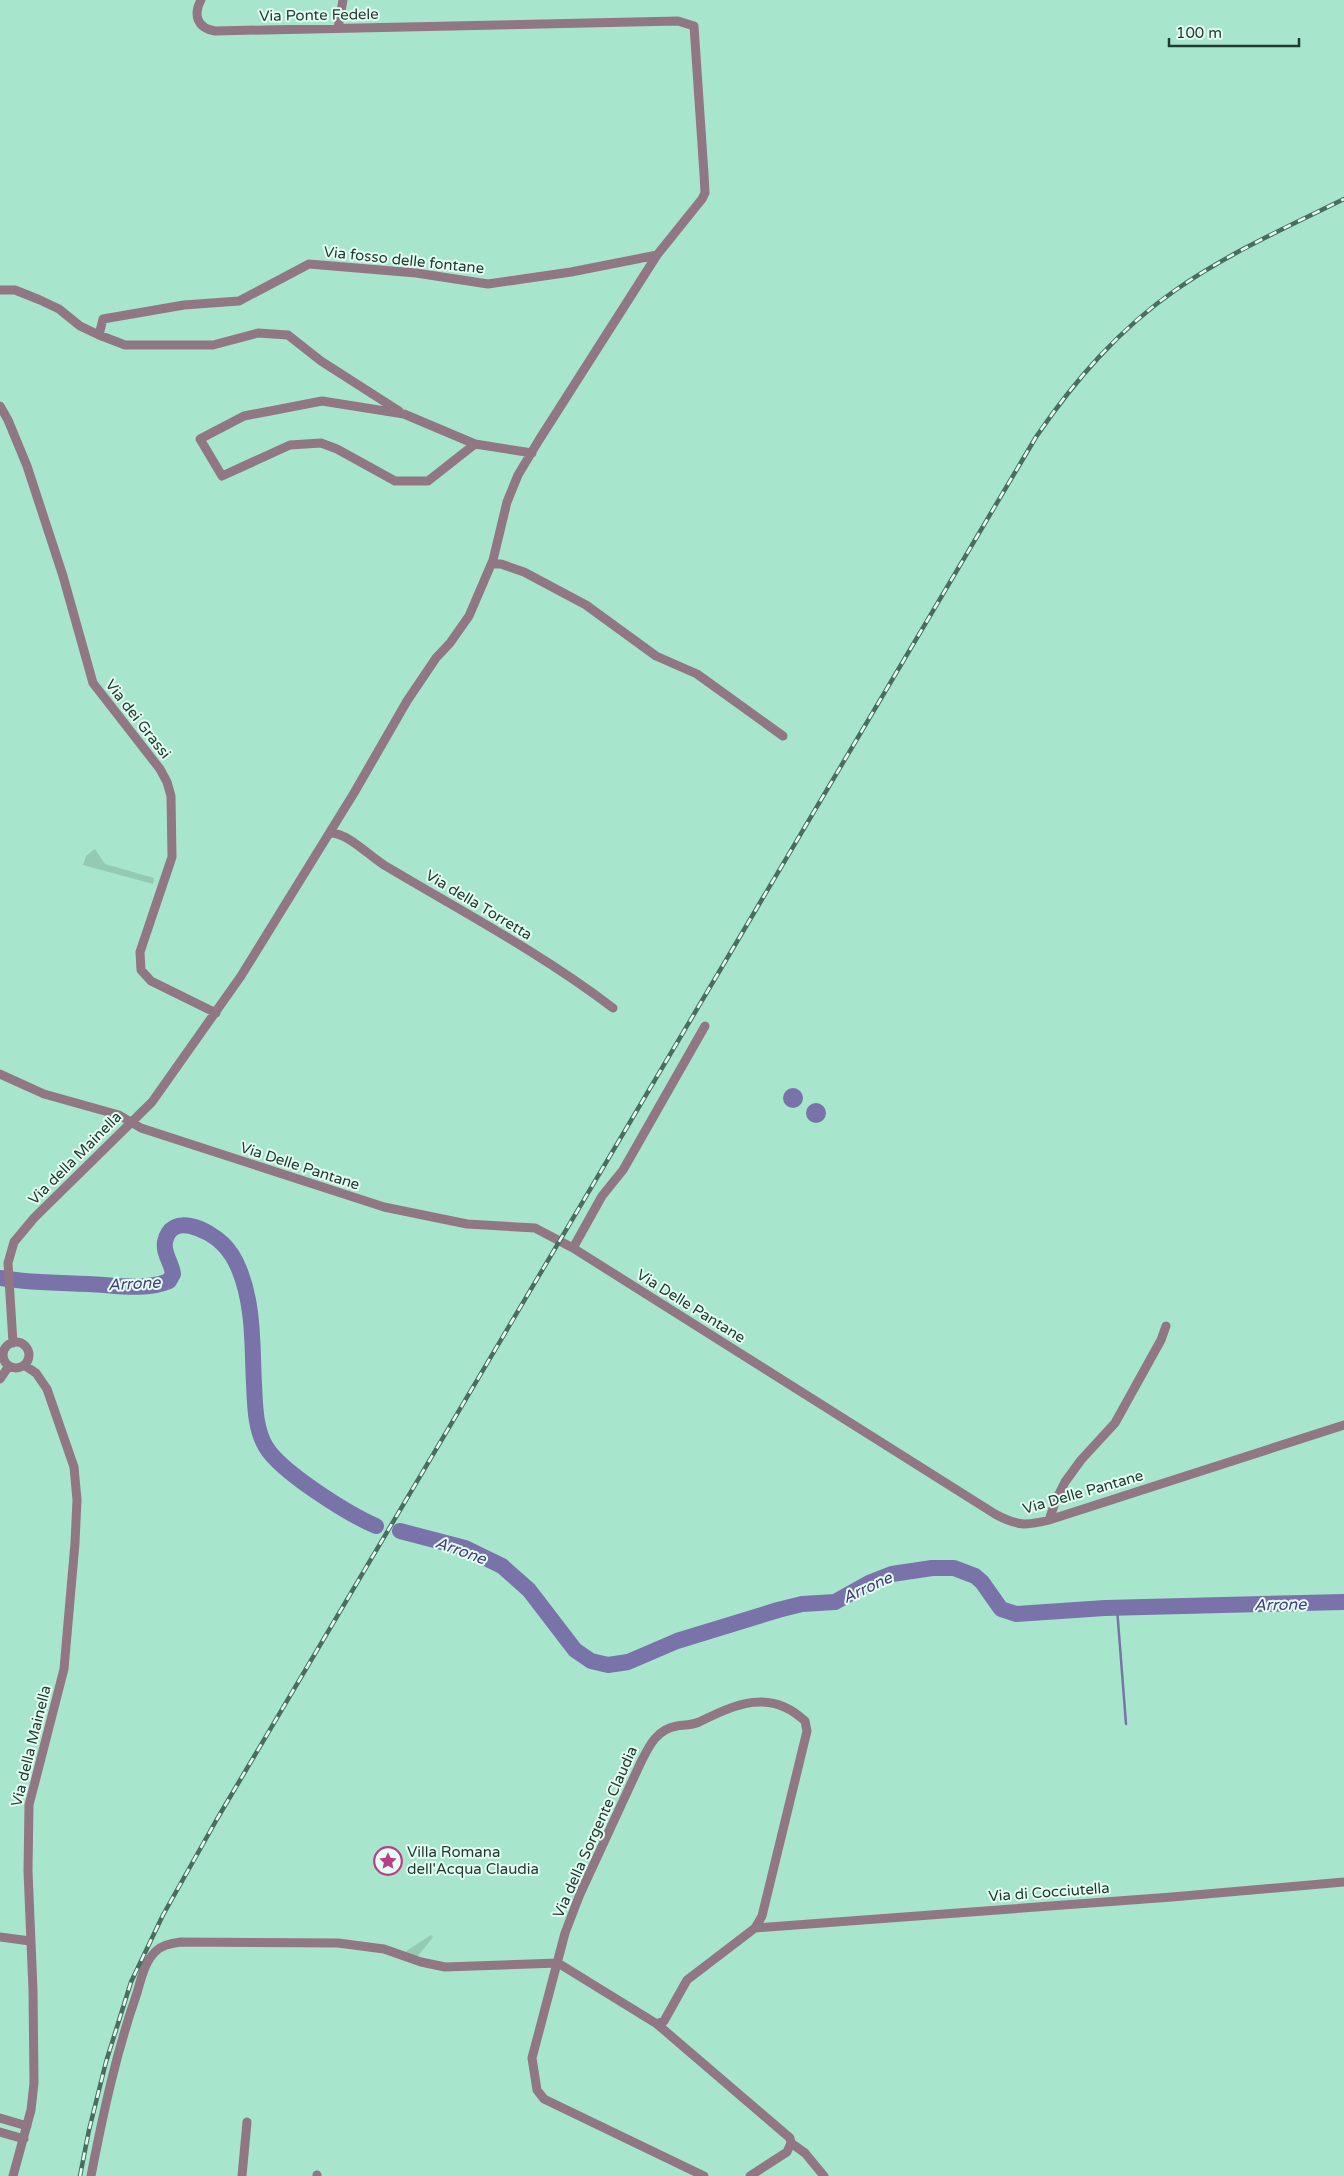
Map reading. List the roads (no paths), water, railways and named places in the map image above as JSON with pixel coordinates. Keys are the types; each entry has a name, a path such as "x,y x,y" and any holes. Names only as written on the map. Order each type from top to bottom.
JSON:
{"street":[{"name":"Via Ponte Fedele","path":"201,0 196,13 197,19 204,27 215,31 678,21 694,26"},
{"path":"338,28 343,0"},
{"name":"Via della Mainella","path":"13,1343 8,1267 10,1249 24,1228 152,1102 241,976 330,833 407,701 436,658 450,643 469,616 492,564 506,502 532,452 657,256 689,217 705,193 694,26"},
{"name":"Via fosso delle fontane","path":"99,334 103,319 184,305 239,301 309,264 416,273 488,284 571,272 657,256"},
{"path":"0,290 16,290 59,308 80,326 125,345 213,344 258,333 288,335 321,361 404,414 475,444 532,452"},
{"path":"404,414 322,401 244,416 200,439 222,476 290,445 321,443 337,449 395,481 428,481 475,444"},
{"name":"Via dei Grassi","path":"0,406 8,420 33,484 63,576 93,684 160,769 172,796 172,856 140,952 141,970 151,981 216,1013"},
{"path":"492,564 501,564 524,572 586,605 656,656 697,674 783,736"},
{"name":"Via della Torretta","path":"330,833 341,834 381,863 536,955 613,1008"},
{"path":"573,1248 602,1196 624,1170 705,1026"},
{"name":"Via Delle Pantane","path":"0,1074 44,1094 119,1115 130,1122 384,1207 467,1224 535,1228 573,1248 995,1514 1024,1525 1049,1520 1344,1425"},
{"path":"1049,1520 1058,1496 1068,1478 1081,1460 1116,1423 1161,1340 1166,1326"},
{"path":"13,1343 21,1344 28,1350 28,1358 24,1365 17,1368 9,1366 4,1360 5,1348 13,1343"},
{"name":"Via della Mainella","path":"13,2176 27,2126 34,2083 28,1835 29,1805 64,1669 77,1500 74,1467 46,1389 36,1373 24,1365"},
{"path":"0,1378 9,1366"},
{"name":"Via della Sorgente Claudia","path":"704,2176 544,2099 540,2096 535,2079 532,2058 568,1922 643,1758 660,1733 672,1727 696,1723 731,1706 754,1702 780,1705 792,1711 805,1721 807,1731 768,1895 761,1919 755,1928"},
{"name":"Via di Cocciutella","path":"755,1928 1172,1897 1344,1882"},
{"path":"657,2024 667,2018 687,1980 755,1928"},
{"path":"0,1937 30,1941"},
{"path":"91,2176 112,2076 146,1966 155,1951 181,1942 329,1943 384,1949 421,1962 445,1966 558,1963 657,2024 786,2133 791,2143 804,2153 824,2176"},
{"path":"0,2118 27,2126"},
{"path":"242,2176 247,2122"},
{"path":"0,2132 24,2139"},
{"path":"750,2176 787,2152 791,2143"}],"waterway":[{"name":"Arrone","path":"0,1278 33,1282 129,1287 160,1284 169,1281 173,1274 165,1246 169,1233 175,1227 182,1225 191,1226 209,1233 230,1252 244,1283 250,1311 256,1416 262,1440 274,1457 300,1480 349,1512 376,1526"},
{"name":"Arrone","path":"400,1531 465,1548 502,1566 529,1590 575,1650 591,1661 608,1665 628,1662 677,1641 778,1610 802,1604 835,1602 869,1583 892,1574 932,1568 954,1568 975,1576 982,1582 1001,1609 1016,1614 1105,1608 1344,1602"},
{"path":"1117,1608 1126,1724"}],"railway":[{"path":"80,2176 106,2062 131,1982 163,1915 217,1819 1036,437 1066,395 1099,357 1117,338 1156,305 1197,276 1238,252 1344,199"}],"place":[{"name":"Villa Romana dell'Acqua Claudia","path":"388,1861"}]}
